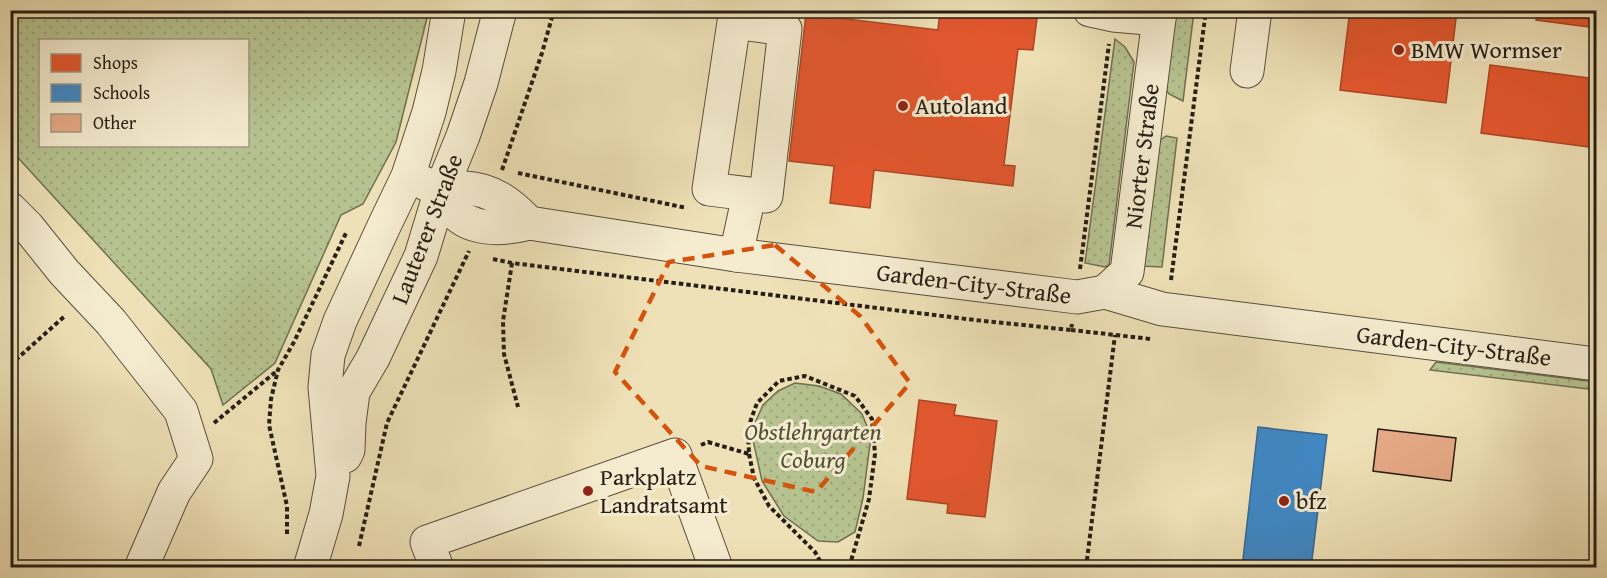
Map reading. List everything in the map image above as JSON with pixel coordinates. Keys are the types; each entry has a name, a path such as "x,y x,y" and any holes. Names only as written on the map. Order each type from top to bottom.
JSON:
{"street":[{"name":"Lauterer Straße","path":"318,565 333,476 325,387 328,355 340,321 408,176 429,112 439,71 448,10"},
{"name":"Lauterer Straße","path":"333,476 348,450 353,392 373,358 421,256 441,190 481,83 500,10"},
{"path":"1090,10 1113,15 1160,15"},
{"path":"1247,71 1255,10"},
{"name":"Niorter Straße","path":"1105,292 1127,272 1160,15"},
{"path":"788,20 766,196 749,195 709,189 734,22 788,20"},
{"path":"408,176 441,190 477,189 502,183 502,199 516,208 529,223"},
{"path":"441,190 450,207 459,217 477,226"},
{"path":"736,255 749,195"},
{"path":"10,209 111,322 182,411 196,459 174,492 141,567"},
{"name":"Garden-City-Straße","path":"477,226 512,228 529,223 736,255 1077,297 1105,292 1162,309 1596,364"},
{"path":"437,567 427,542 675,455 716,567"}],"path":[{"path":"554,10 542,53 502,170 502,183 694,210"},
{"path":"1162,309 1170,285 1206,10"},
{"path":"359,546 387,423 468,254 477,226"},
{"path":"512,263 503,321 504,354 518,407"},
{"path":"10,365 86,296"},
{"path":"1086,567 1115,335"},
{"path":"182,411 213,425 278,370"},
{"path":"824,567 816,552 769,506 754,478 749,454 748,428 757,403 779,381 805,376 855,396 872,419 875,454 869,499 849,567"},
{"path":"675,455 708,442 749,454"}],"highlighted area":[{"path":"775,245 860,316 910,383 816,492 701,466 615,372 669,262"}],"green space":[{"path":"424,10 427,18 396,142 363,204 341,215 275,363 223,405 211,369 11,150 11,11"},
{"path":"1170,11 1194,11 1183,101 1169,94 1161,82"},
{"path":"1115,39 1125,47 1134,62 1109,265 1105,267 1085,263"},
{"path":"1166,136 1177,138 1162,267 1140,266 1153,145"},
{"path":"1436,362 1596,382 1596,390 1430,370"},
{"name":"Obstlehrgarten Coburg","path":"795,383 819,386 841,394 862,414 871,436 863,498 855,532 838,542 818,541 784,516 762,481 753,440 755,423 763,405 778,391"}],"building: Shops":[{"name":"Autoland","path":"940,10 1038,10 1033,50 1018,49 1004,165 1015,166 1013,186 874,170 870,208 830,203 834,166 789,161 806,14 938,30"},
{"name":"BMW Wormser","path":"1350,10 1457,10 1446,103 1340,90"},
{"path":"1537,10 1596,10 1596,28 1536,20"},
{"name":"BMW Wormser","path":"1490,65 1596,79 1596,148 1481,133"},
{"path":"919,400 956,405 954,415 997,421 985,517 947,513 948,504 907,499"}],"building: Schools":[{"name":"bfz","path":"1258,427 1327,435 1311,568 1242,568"}],"building: Other":[{"path":"1378,429 1456,438 1451,481 1373,471"}],"place":[{"name":"BMW Wormser","path":"1399,50"},
{"name":"Autoland","path":"903,106"},
{"name":"Parkplatz Landratsamt","path":"588,491"},
{"name":"bfz","path":"1284,501"}]}
